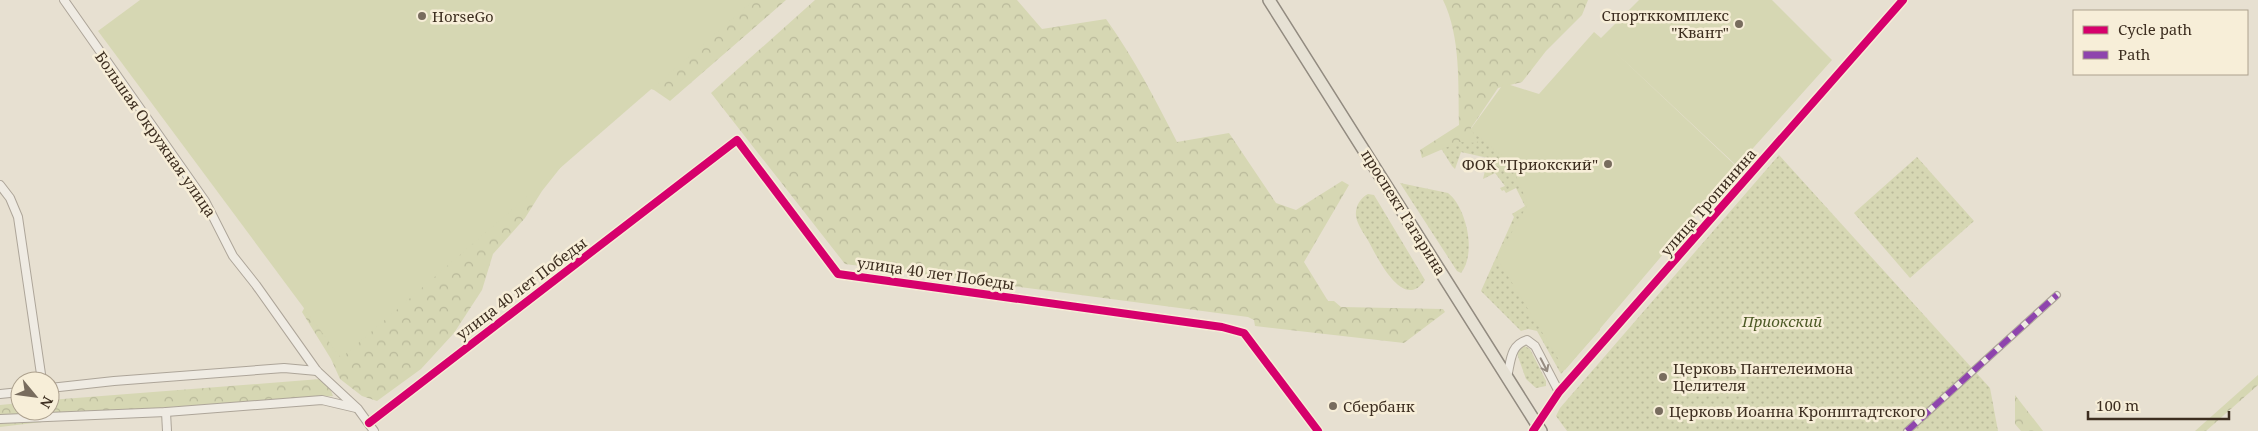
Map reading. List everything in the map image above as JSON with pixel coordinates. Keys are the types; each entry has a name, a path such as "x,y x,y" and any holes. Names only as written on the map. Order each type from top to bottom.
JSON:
{"main road":[{"name":"проспект Гагарина","path":"1269,0 1539,429"}],"street":[{"name":"Большая Окружная улица","path":"64,0 205,200 233,256 281,318 318,371 358,408 369,423"},
{"name":"улица Тропинина","path":"1539,429 1559,392 1902,0"},
{"name":"улица 40 лет Победы","path":"369,423 737,140 838,274 1222,327 1244,333 1318,431"},
{"path":"0,185 10,198 18,217 41,371"},
{"path":"1907,431 2057,295"},
{"path":"1508,377 1513,350 1518,343 1527,340 1535,346 1559,392"},
{"path":"60,387 284,368 318,371"},
{"path":"0,419 166,412 322,400 358,408"},
{"path":"166,412 167,431"},
{"path":"369,423 374,431"}],"green space":[{"path":"140,0 754,0 341,358 98,31"},
{"path":"740,0 786,0 670,101 654,90 631,83"},
{"path":"815,0 1017,0 1042,29 1106,19 1135,64 1177,142 1229,133 1276,203 1296,210 1342,181 1349,185 1304,262 1328,301 1334,301 1341,307 1443,309 1445,312 1404,343 1255,326 1254,320 1248,317 845,264 711,93"},
{"path":"1443,0 1588,0 1582,15 1546,51 1522,82 1498,88 1471,128 1478,143 1459,142 1422,158 1420,150 1459,125 1456,45 1449,14"},
{"path":"1639,0 1772,0 1832,60 1737,166 1614,51 1737,167 1565,370 1497,258 1528,204 1510,162 1470,130 1504,83 1539,94 1594,32 1601,38"},
{"path":"1463,124 1511,161 1600,324 1600,330 1561,374 1537,331 1528,329 1521,331 1481,291 1514,217 1512,214 1525,206 1516,188 1506,193 1504,190 1502,191 1500,188 1505,186 1495,173 1483,179 1488,158 1461,152 1455,169 1452,166 1437,142"},
{"path":"570,146 561,167 542,191 525,218 493,254 482,290 454,333 421,369 377,401 362,396 340,379 331,359 302,312 318,284"},
{"name":"Приокский","path":"1779,155 1990,388 1998,431 1567,431 1556,416 1560,408"},
{"path":"1917,157 1974,221 1910,278 1854,213"},
{"path":"1400,183 1448,193 1454,200 1464,219 1469,243 1466,264 1461,273 1457,271"},
{"path":"1368,194 1374,195 1425,280 1417,288 1409,290 1400,287 1393,280 1385,270 1360,227 1356,216 1356,209 1360,200"},
{"path":"1523,345 1530,349 1546,381 1546,386 1536,388 1526,379 1516,351"},
{"path":"2258,375 2258,385 2206,431 2195,431"},
{"path":"320,379 330,388 333,396 169,407 60,420 60,399"},
{"path":"2015,395 2043,431 2021,431 2015,424"},
{"path":"10,404 10,421 51,421 0,427 0,405"}],"marked path":[{"path":"1907,431 2057,295"}],"cycle path":[{"path":"1533,431 1559,392 1903,0"},
{"path":"369,423 737,140 838,274 1222,327 1244,333 1318,431"}],"place":[{"name":"HorseGo","path":"422,16"},
{"name":"Спортккомплекс \"Квант\"","path":"1739,24"},
{"name":"ФОК \"Приокский\"","path":"1608,164"},
{"name":"Церковь Пантелеимона Целителя","path":"1663,377"},
{"name":"Сбербанк","path":"1333,406"},
{"name":"Церковь Иоанна Кронштадтского","path":"1659,411"}]}
